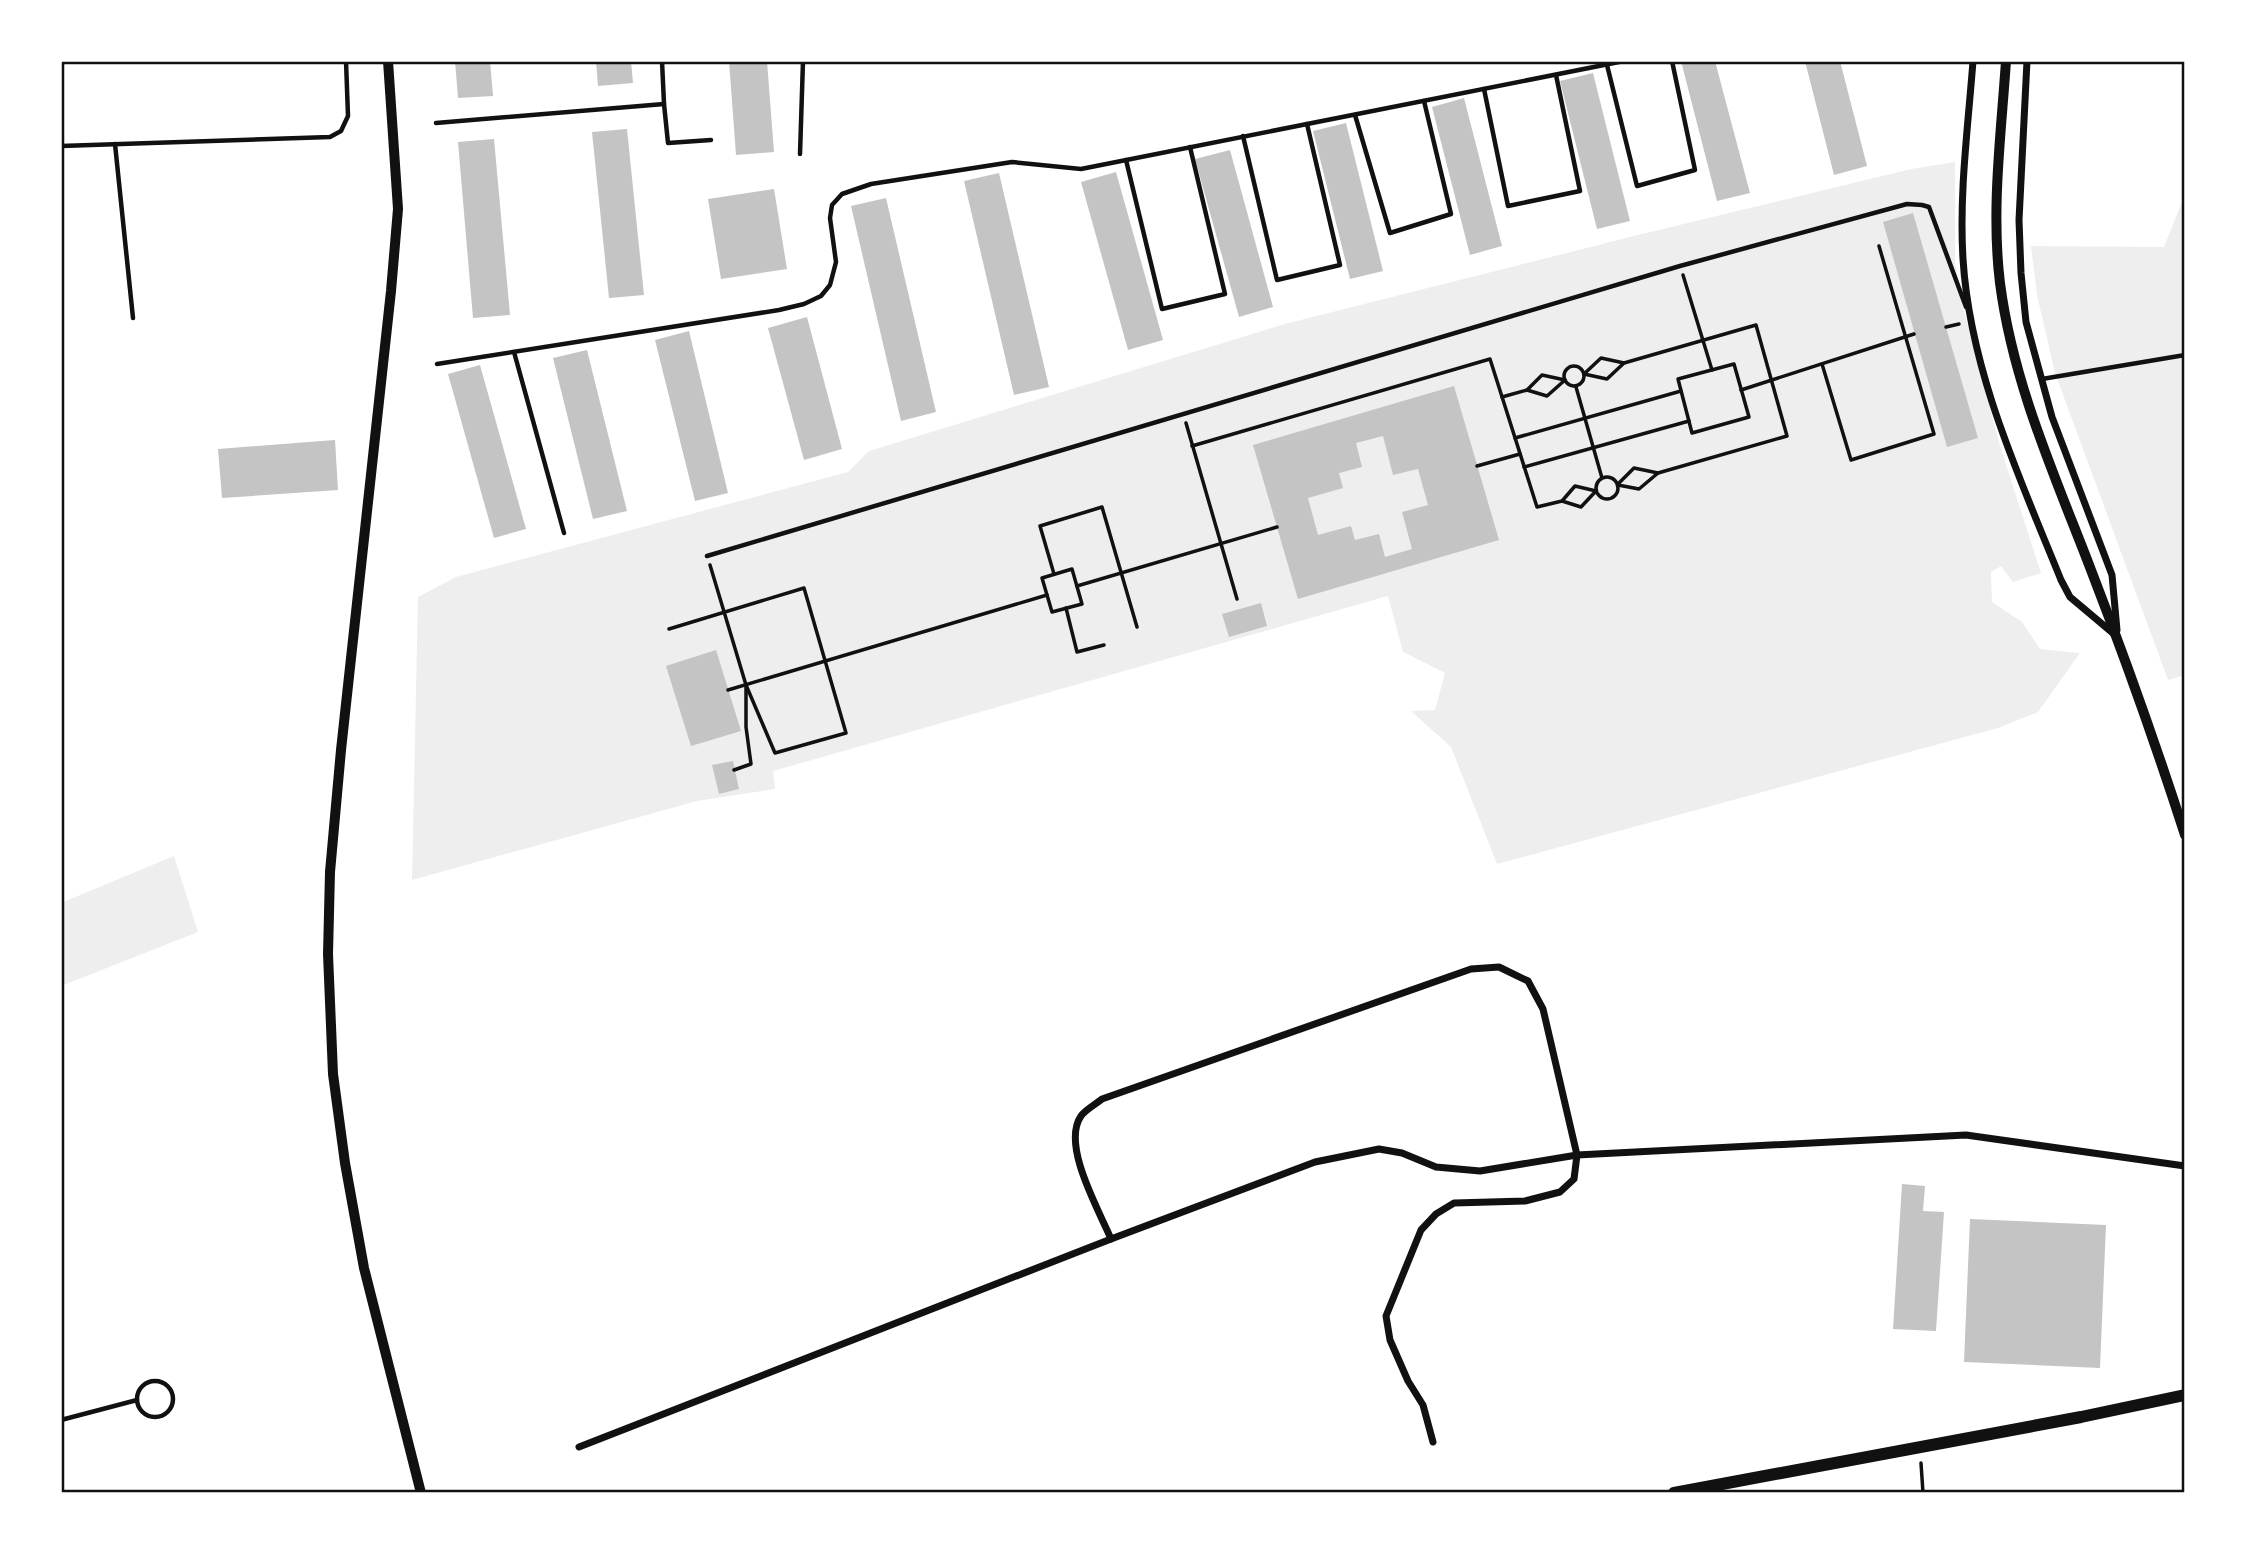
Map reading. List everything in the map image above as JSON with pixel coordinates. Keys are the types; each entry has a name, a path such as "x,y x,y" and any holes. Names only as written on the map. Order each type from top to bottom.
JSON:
{"main road":[{"path":"1674,1493 2081,1418 2185,1395"}],"street":[{"path":"388,61 398,209 390,305 341,750 330,872 328,954 333,1074 345,1163 364,1268 421,1493"},
{"path":"1973,61 1962,199 1963,259 1971,321 1985,380 2006,443 2060,580 2070,597 2117,637"},
{"path":"2007,61 1997,186 1997,239 2008,332 2020,383 2151,730 2185,835"},
{"path":"2027,61 2018,220 2026,322 2052,417 2112,575 2117,637"},
{"path":"1111,1239 1077,1158 1074,1135 1081,1116 1102,1099 1471,969 1499,967 1528,981 1542,1009 1577,1155 1574,1179 1560,1192 1525,1201 1454,1203 1436,1214 1420,1230 1386,1317 1390,1340 1408,1381 1423,1405 1433,1442"},
{"path":"579,1447 1315,1162 1379,1149 1402,1153 1436,1167 1480,1171 1577,1155 1966,1135 2185,1166"}],"lane":[{"path":"61,146 330,137 341,131 348,116 346,61"},
{"path":"662,61 668,143 711,141"},
{"path":"800,154 803,61"},
{"path":"437,364 804,304 821,296 834,275 836,262 830,218 832,205 842,194 871,184 1012,162 1081,169 1624,61"},
{"path":"1607,65 1637,186 1696,170 1672,61"},
{"path":"1484,89 1508,206 1580,191 1556,75"},
{"path":"1355,115 1390,233 1451,214 1424,101"},
{"path":"436,122 664,104"},
{"path":"1244,136 1277,280 1340,265 1307,124"},
{"path":"115,144 133,318"},
{"path":"1126,160 1163,309 1225,294 1190,147"},
{"path":"707,556 1680,266 1907,204 1929,207 1971,321"},
{"path":"514,352 564,533"},
{"path":"2041,379 2185,355"},
{"path":"156,1380 167,1385 173,1395 172,1407 158,1416 142,1411 137,1400 144,1384 156,1380"},
{"path":"61,1420 137,1400"}],"path":[{"path":"1822,364 1851,460 1934,434 1879,246"},
{"path":"1680,266 1712,370"},
{"path":"1602,478 1613,479 1618,485 1639,489 1658,473 1787,436 1756,325 1623,363 1601,358 1584,374 1582,384 1569,386 1565,380 1564,373 1571,366 1578,366 1584,374 1607,379 1623,363"},
{"path":"1741,390 1914,334"},
{"path":"1192,446 1490,359 1537,507 1562,501 1581,507 1596,491 1597,483 1602,478"},
{"path":"1734,364 1741,390 1749,417 1692,433 1678,379 1734,364"},
{"path":"1502,397 1527,390 1542,375 1565,380"},
{"path":"1527,390 1547,396 1565,380"},
{"path":"1576,387 1602,478"},
{"path":"1515,438 1681,391"},
{"path":"1183,414 1237,599"},
{"path":"1524,467 1689,421"},
{"path":"1477,466 1520,454"},
{"path":"1562,501 1575,486 1596,491 1603,499 1610,499 1618,492 1618,485 1634,468 1658,473"},
{"path":"1054,574 1040,526 1102,507 1137,627"},
{"path":"1077,586 1277,527"},
{"path":"669,629 724,612 803,588 846,733 775,753 746,685 724,612 707,556"},
{"path":"1072,569 1077,586 1082,604 1052,612 1042,578 1072,569"},
{"path":"728,690 1047,594"},
{"path":"1066,608 1077,652 1104,645"},
{"path":"734,769 751,764 746,727 746,685"},
{"path":"1919,1447 1923,1493"}],"shaded area":[{"path":"1955,162 1955,262 1962,304 2001,449 2041,573 2013,582 2001,566 1991,572 1992,602 2022,622 2040,649 2080,653 2038,712 1998,728 1497,864 1451,747 1411,711 1435,710 1445,673 1403,652 1388,596 773,771 775,789 697,801 412,880 418,597 456,577 848,472 869,451 1285,324 1642,234 1911,169"},
{"path":"2185,203 2185,675 2168,680 2055,373 2037,295 2031,246 2164,247 2181,204"},
{"path":"174,856 198,932 61,986 61,903"}],"building":[{"path":"455,61 490,61 493,96 458,98"},
{"path":"596,61 631,61 633,83 598,86"},
{"path":"729,61 767,61 774,152 736,155"},
{"path":"1681,61 1715,61 1750,193 1717,201"},
{"path":"1805,61 1840,61 1867,166 1834,175"},
{"path":"1593,73 1630,221 1597,229 1560,81"},
{"path":"1464,98 1502,246 1470,255 1432,107"},
{"path":"1346,123 1383,271 1350,279 1313,131"},
{"path":"627,129 644,295 609,298 592,132"},
{"path":"494,139 510,315 473,318 458,142"},
{"path":"1230,150 1273,307 1239,317 1195,159"},
{"path":"1116,172 1163,340 1128,350 1081,182"},
{"path":"999,173 1049,387 1014,395 964,181"},
{"path":"774,189 787,269 721,279 708,199"},
{"path":"886,198 936,412 901,421 851,206"},
{"path":"1913,213 1978,438 1947,447 1883,222"},
{"path":"807,317 842,449 804,460 768,328"},
{"path":"689,331 728,493 695,501 655,340"},
{"path":"587,350 627,511 593,519 553,358"},
{"path":"480,365 526,529 494,538 448,374"},
{"path":"1454,386 1499,540 1298,599 1253,445","holes":["1383,436 1393,475 1418,469 1428,505 1402,512 1412,549 1385,557 1379,534 1355,540 1351,526 1318,535 1308,498 1343,488 1339,473 1362,467 1356,443"]},
{"path":"335,440 338,490 222,498 218,449"},
{"path":"1261,603 1267,626 1229,637 1222,614"},
{"path":"716,650 741,731 691,746 666,666"},
{"path":"733,761 739,789 719,794 712,765"},
{"path":"1902,1184 1925,1186 1923,1211 1944,1212 1936,1331 1893,1329"},
{"path":"1970,1219 2106,1225 2100,1368 1964,1362"}]}
